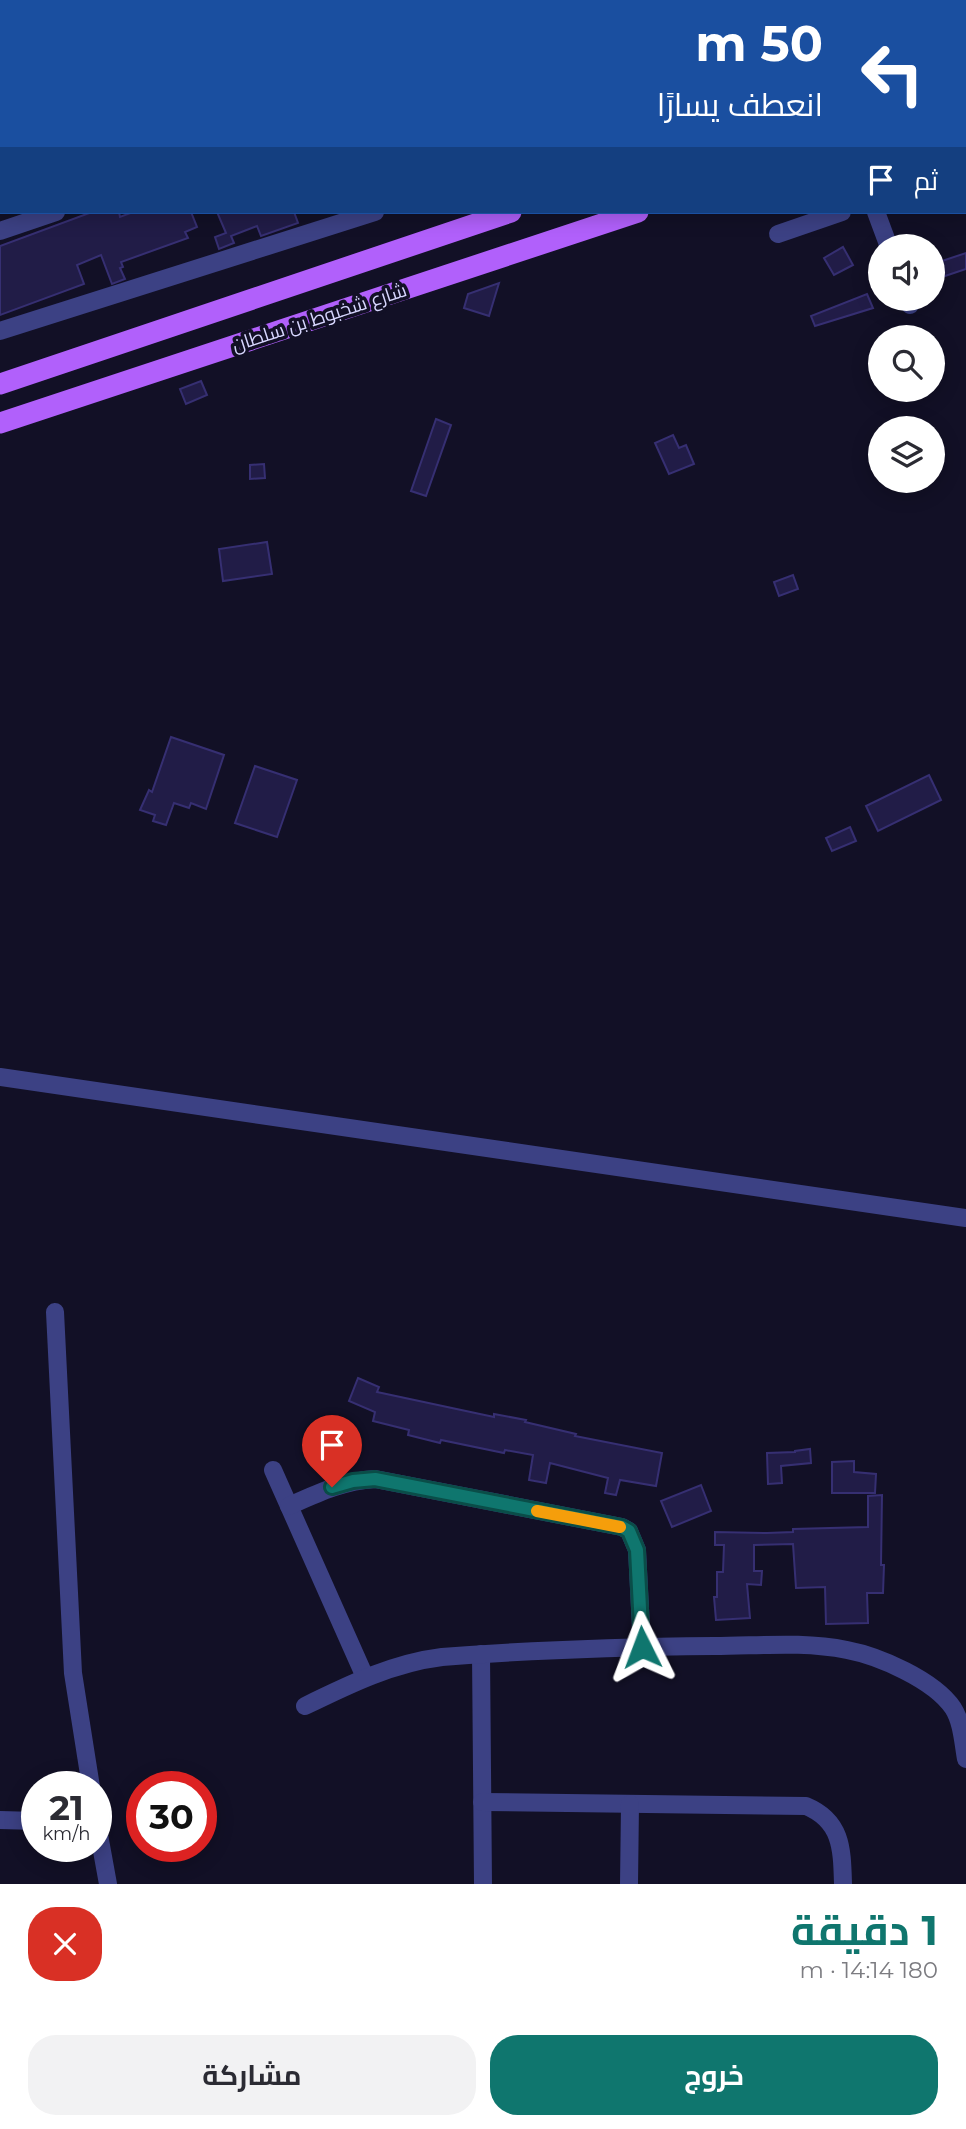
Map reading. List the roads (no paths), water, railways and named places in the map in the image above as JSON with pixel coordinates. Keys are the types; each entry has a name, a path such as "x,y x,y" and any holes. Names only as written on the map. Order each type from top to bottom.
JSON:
{"main road":[{"name":"شارع شخبوط بن سلطان","path":"0,384 505,214"},
{"name":"شارع شخبوط بن سلطان","path":"0,423 632,214"}],"street":[{"path":"0,231 50,214"},
{"path":"0,331 369,214"},
{"path":"778,234 836,214"},
{"path":"877,214 884,234"},
{"path":"0,1077 966,1218"},
{"path":"55,1312 73,1673 88,1771"},
{"path":"273,1470 365,1677"},
{"path":"289,1506 332,1487 375,1479 622,1527 629,1531 637,1550 642,1647"},
{"path":"305,1706 365,1677 416,1660 481,1654 642,1647 800,1645 864,1654 904,1671 940,1693 959,1718 966,1759"},
{"path":"481,1654 483,1884"},
{"path":"482,1802 806,1806 826,1816 833,1826 841,1852 843,1884"},
{"path":"629,1884 630,1804"},
{"path":"0,1820 21,1821"},
{"path":"104,1862 108,1884"}]}
